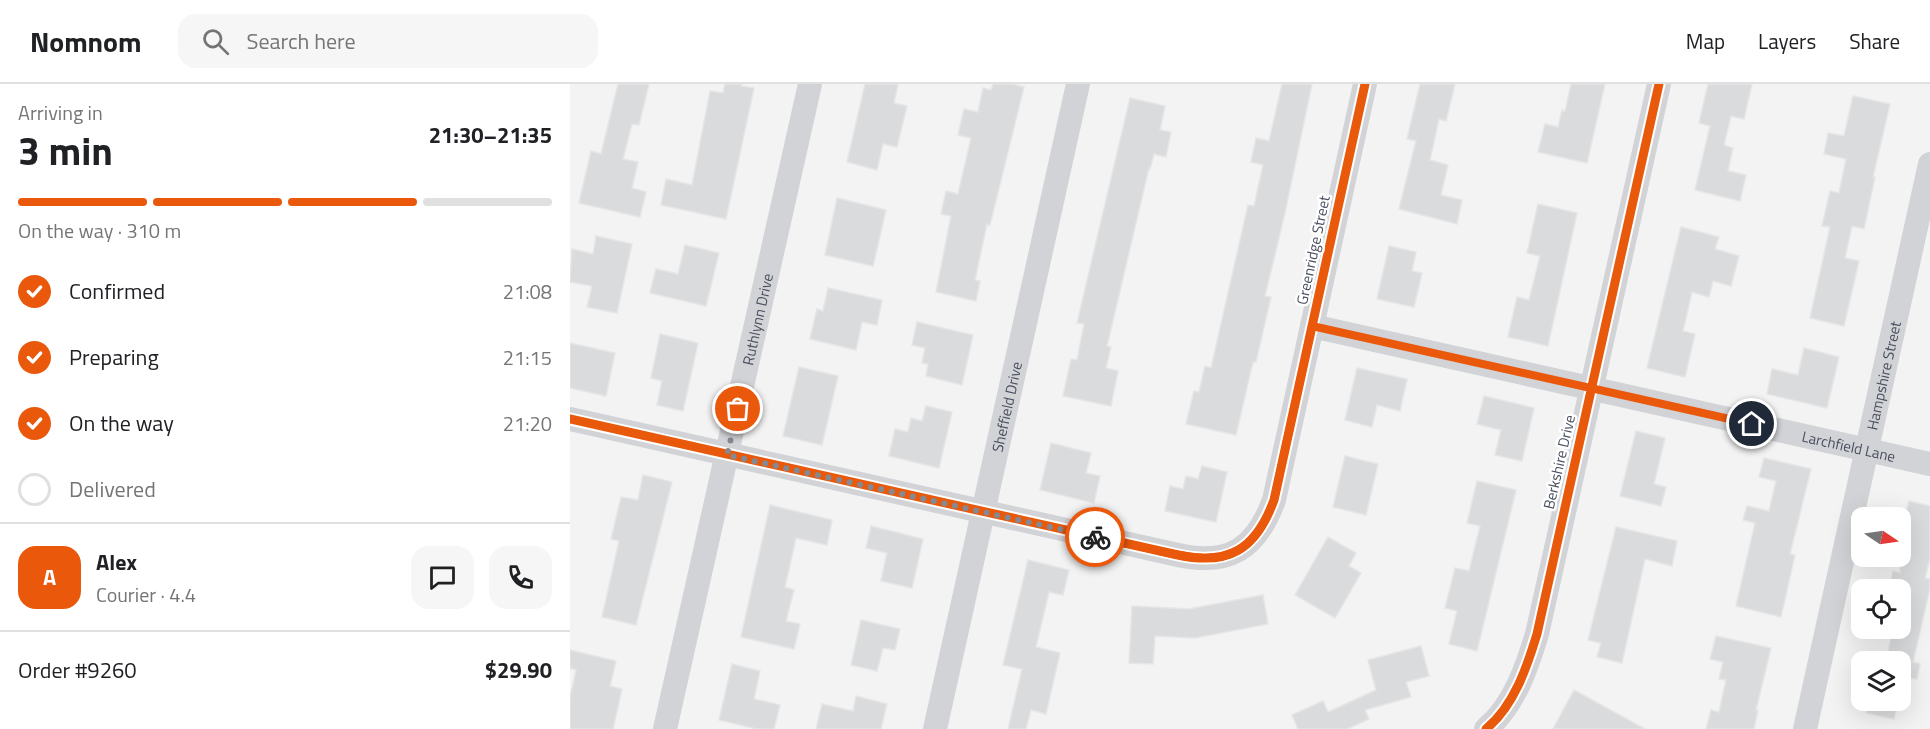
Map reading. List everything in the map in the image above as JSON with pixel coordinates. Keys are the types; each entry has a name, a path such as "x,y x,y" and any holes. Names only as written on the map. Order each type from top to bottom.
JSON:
{"street":[{"name":"Ruthlynn Drive","path":"665,729 810,84"},
{"name":"Sheffield Drive","path":"935,729 1078,84"},
{"name":"Greenridge Street","path":"570,419 1195,559 1221,558 1252,539 1263,526 1274,500 1365,84"},
{"name":"Berkshire Drive","path":"1486,729 1503,710 1531,654 1659,84"},
{"name":"Hampshire Street","path":"1804,729 1930,164"},
{"name":"Larchfield Lane","path":"1312,326 1930,464"}],"building":[{"path":"618,84 649,84 639,125 632,124 623,159 638,162 632,188 646,192 640,217 579,203 591,151 601,154"},
{"path":"725,84 742,84 741,86 754,88 726,219 661,205 666,179 692,185 710,91 723,93"},
{"path":"865,84 898,84 894,103 907,106 897,147 883,144 877,170 847,162"},
{"path":"993,84 1012,84 1024,87 990,225 987,224 975,280 980,281 976,301 936,292 951,216 941,214 946,191 958,194 971,138 958,135 964,109 978,112 983,88 991,90"},
{"path":"1282,84 1312,84 1265,296 1271,297 1236,435 1186,424 1194,391 1199,392 1205,366 1211,368 1248,205 1254,206 1263,165 1251,162 1256,138 1269,141"},
{"path":"1420,84 1455,84 1446,121 1439,119 1430,160 1448,165 1441,195 1462,200 1457,224 1399,209 1416,141 1407,139"},
{"path":"1571,84 1605,84 1587,163 1538,152 1545,124 1558,127 1562,110 1565,111"},
{"path":"1708,84 1752,84 1744,119 1731,116 1724,145 1733,148 1728,171 1746,175 1740,201 1695,190 1710,126 1699,123"},
{"path":"1853,96 1890,104 1864,229 1852,226 1845,258 1859,261 1844,326 1810,318 1830,227 1822,226 1830,191 1839,193 1846,159 1824,154 1828,133 1844,136"},
{"path":"1130,98 1165,106 1160,130 1171,132 1166,157 1154,154 1149,168 1107,346 1111,347 1106,368 1118,371 1111,406 1063,396 1071,359 1077,360 1084,324 1077,323"},
{"path":"837,198 886,210 873,266 825,255"},
{"path":"1538,204 1577,213 1548,346 1508,337 1517,297 1529,300 1540,256 1527,253"},
{"path":"1681,227 1719,237 1715,249 1739,256 1731,286 1713,281 1709,297 1692,292 1683,331 1695,334 1685,377 1647,368"},
{"path":"596,236 632,244 617,313 587,307 592,286 570,282 572,249 593,254"},
{"path":"685,245 719,253 706,306 650,293 656,269 678,274"},
{"path":"1389,246 1416,252 1412,271 1422,273 1414,307 1377,299"},
{"path":"828,288 882,300 877,325 862,322 856,350 810,339 817,309 823,311"},
{"path":"917,322 973,335 962,385 926,376 928,364 922,363 925,348 912,345"},
{"path":"660,334 698,343 683,411 657,405 662,381 651,378"},
{"path":"570,343 615,353 606,396 570,388"},
{"path":"1804,348 1839,357 1827,408 1767,394 1772,369 1798,375"},
{"path":"799,367 838,376 822,445 783,436"},
{"path":"1357,368 1407,379 1400,411 1377,405 1372,427 1345,420"},
{"path":"1484,396 1534,408 1522,461 1495,455 1501,430 1477,424"},
{"path":"926,406 952,412 939,468 889,456 895,429 908,432 911,418 922,421"},
{"path":"1636,431 1665,438 1654,484 1666,487 1661,506 1620,496"},
{"path":"1051,443 1091,453 1086,473 1100,476 1094,503 1040,490"},
{"path":"1345,456 1378,464 1366,515 1333,507"},
{"path":"1764,458 1811,469 1790,554 1795,555 1781,617 1736,606 1755,523 1743,520 1747,506 1769,511 1776,481 1759,477"},
{"path":"1202,466 1227,472 1216,522 1165,511 1170,486 1183,489 1186,476 1198,479"},
{"path":"643,475 672,482 636,625 602,617 619,541 611,539 621,497 638,500"},
{"path":"1477,481 1516,490 1477,651 1449,644 1457,611 1445,608 1455,568 1469,571 1480,526 1467,523"},
{"path":"1909,501 1930,506 1930,558 1925,578 1930,579 1930,588 1913,662 1920,664 1917,679 1911,678 1911,651 1888,651 1891,639 1911,639 1911,579 1891,579 1893,571 1900,573 1900,567 1911,567 1911,507 1907,507"},
{"path":"770,505 832,520 827,545 796,538 785,587 794,590 786,621 800,624 794,649 741,637"},
{"path":"871,526 923,539 912,588 881,581 887,553 866,548"},
{"path":"1616,527 1677,541 1672,566 1645,559 1622,663 1597,657 1601,643 1588,640"},
{"path":"1328,537 1356,553 1349,566 1361,573 1335,618 1295,595"},
{"path":"1028,560 1069,570 1063,595 1049,592 1036,647 1060,653 1046,714 1031,710 1026,729 1008,729 1022,669 1003,665"},
{"path":"1263,595 1268,624 1195,638 1155,636 1153,664 1129,663 1132,606 1189,609"},
{"path":"861,620 900,629 895,650 883,648 877,671 851,665"},
{"path":"1716,636 1771,648 1756,710 1758,710 1754,729 1706,729 1711,710 1719,712 1726,680 1719,679 1723,662 1710,659"},
{"path":"1421,646 1429,676 1406,682 1411,697 1365,710 1369,719 1347,729 1298,729 1292,715 1323,701 1328,712 1376,690 1368,660"},
{"path":"570,650 616,661 610,686 622,689 613,729 570,729 570,698 576,670 570,668"},
{"path":"732,664 760,671 754,699 780,705 774,729 757,729 719,720"},
{"path":"1574,690 1645,729 1553,729"},
{"path":"856,696 887,704 881,729 816,729 822,704 853,711"},
{"path":"1866,711 1896,711 1894,719 1866,713"}],"cycle path":[{"path":"570,419 1178,555 1212,558 1238,550 1259,531 1274,500 1365,84"},
{"path":"1486,729 1496,720 1512,698 1537,634 1659,84"}],"way so far":[{"path":"738,409 727,455 1095,537"}],"route":[{"path":"1095,537 1195,559 1221,558 1252,539 1263,526 1274,500 1312,326 1752,424"}]}
